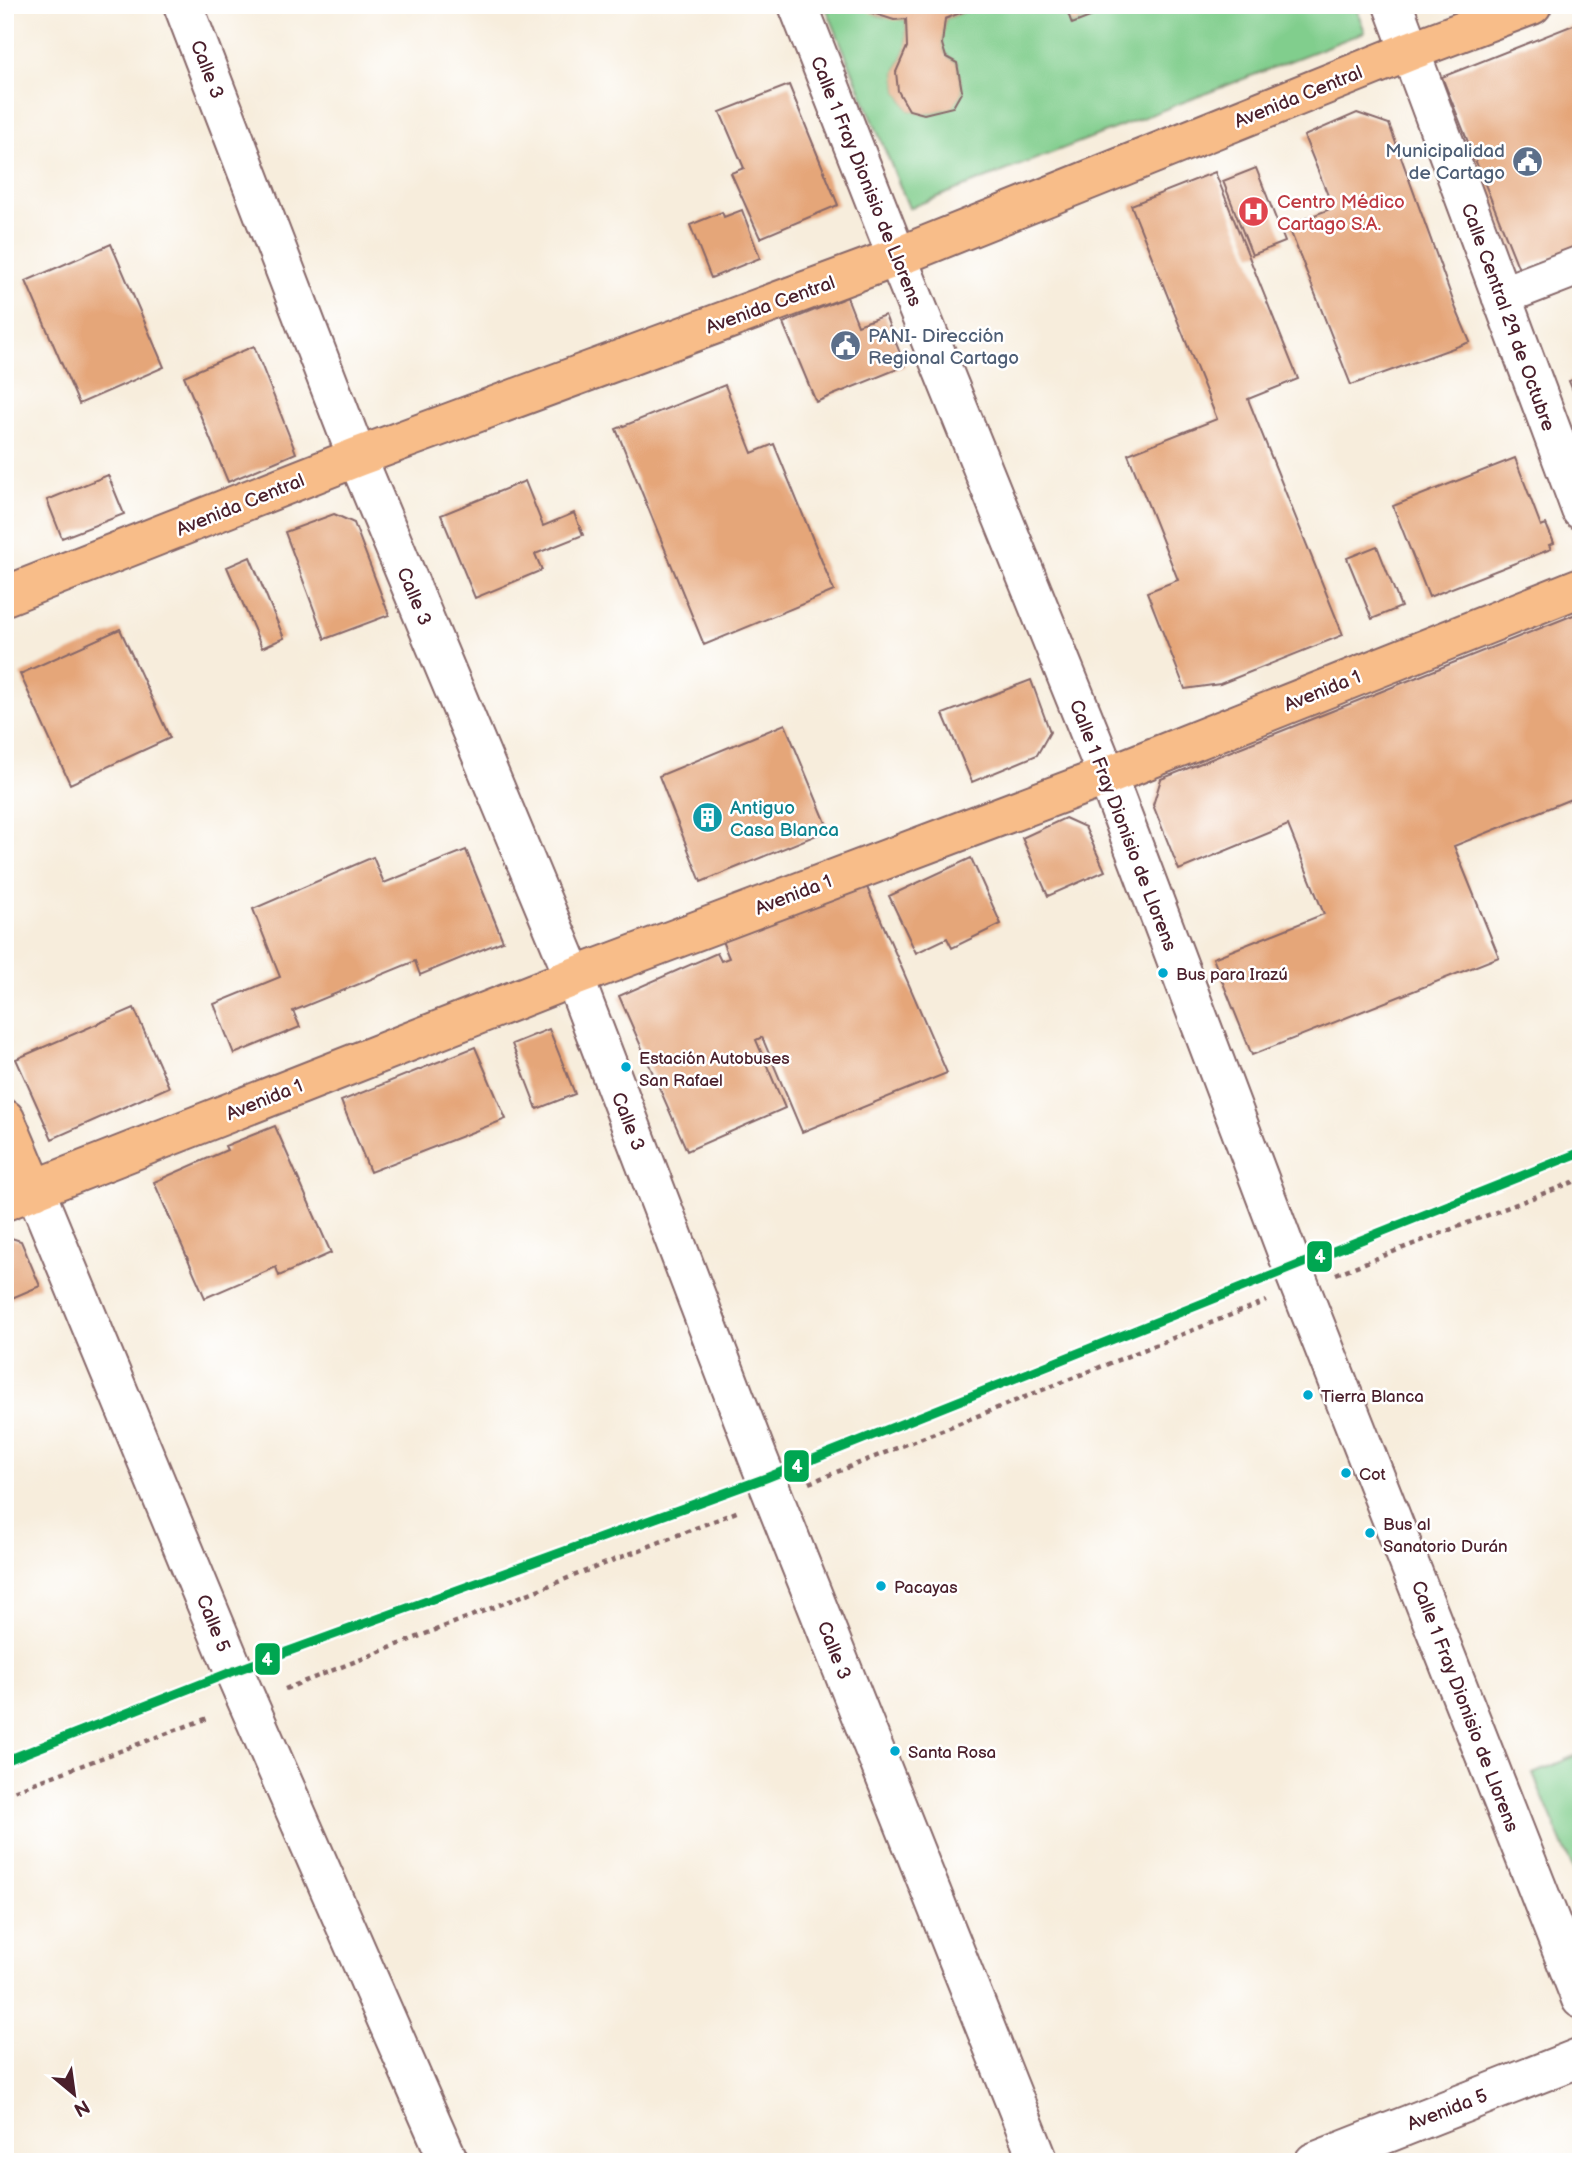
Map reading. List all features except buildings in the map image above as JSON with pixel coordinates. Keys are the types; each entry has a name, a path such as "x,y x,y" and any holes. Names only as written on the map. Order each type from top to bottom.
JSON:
{"main road":[{"name":"Avenida Central","path":"5,596 357,457 897,257 1410,51 1532,5"},
{"name":"Avenida 1","path":"20,1196 574,977 1107,776 1581,587"},
{"name":"Calle 5","path":"5,1119 20,1196"}],"street":[{"name":"Calle 3","path":"183,5 357,457 574,977 758,1458 1039,2162"},
{"name":"Calle 1 Fray Dionisio de Llorens","path":"798,5 1107,776 1292,1266 1581,1999"},
{"name":"Calle Central 29 de Octubre","path":"1393,5 1581,510"},
{"path":"1501,296 1581,265"},
{"name":"Calle 5","path":"20,1196 234,1671 449,2162"},
{"name":"Avenida 5","path":"1314,2162 1581,2057"}],"green space":[{"path":"825,5 864,5 883,17 906,19 907,47 896,72 898,91 909,110 924,114 953,107 962,91 957,63 943,49 945,19 981,5 1065,5 1072,24 1122,5 1355,5 1365,32 909,208"},
{"path":"1581,1753 1581,1888 1533,1774"}],"transit line":[{"name":"4","path":"5,1761 234,1671 766,1478 1581,1152"}],"place":[{"name":"Municipalidad de Cartago","path":"1528,161"},
{"name":"Centro Médico Cartago S.A.","path":"1254,212"},
{"name":"PANI- Dirección Regional Cartago","path":"845,346"},
{"name":"Antiguo Casa Blanca","path":"707,818"},
{"name":"Bus para Irazú","path":"1163,973"},
{"name":"Estación Autobuses San Rafael","path":"626,1067"},
{"name":"Tierra Blanca","path":"1308,1395"},
{"name":"Cot","path":"1346,1473"},
{"name":"Bus al Sanatorio Durán","path":"1370,1533"},
{"name":"Pacayas","path":"881,1586"},
{"name":"Santa Rosa","path":"895,1751"}]}
